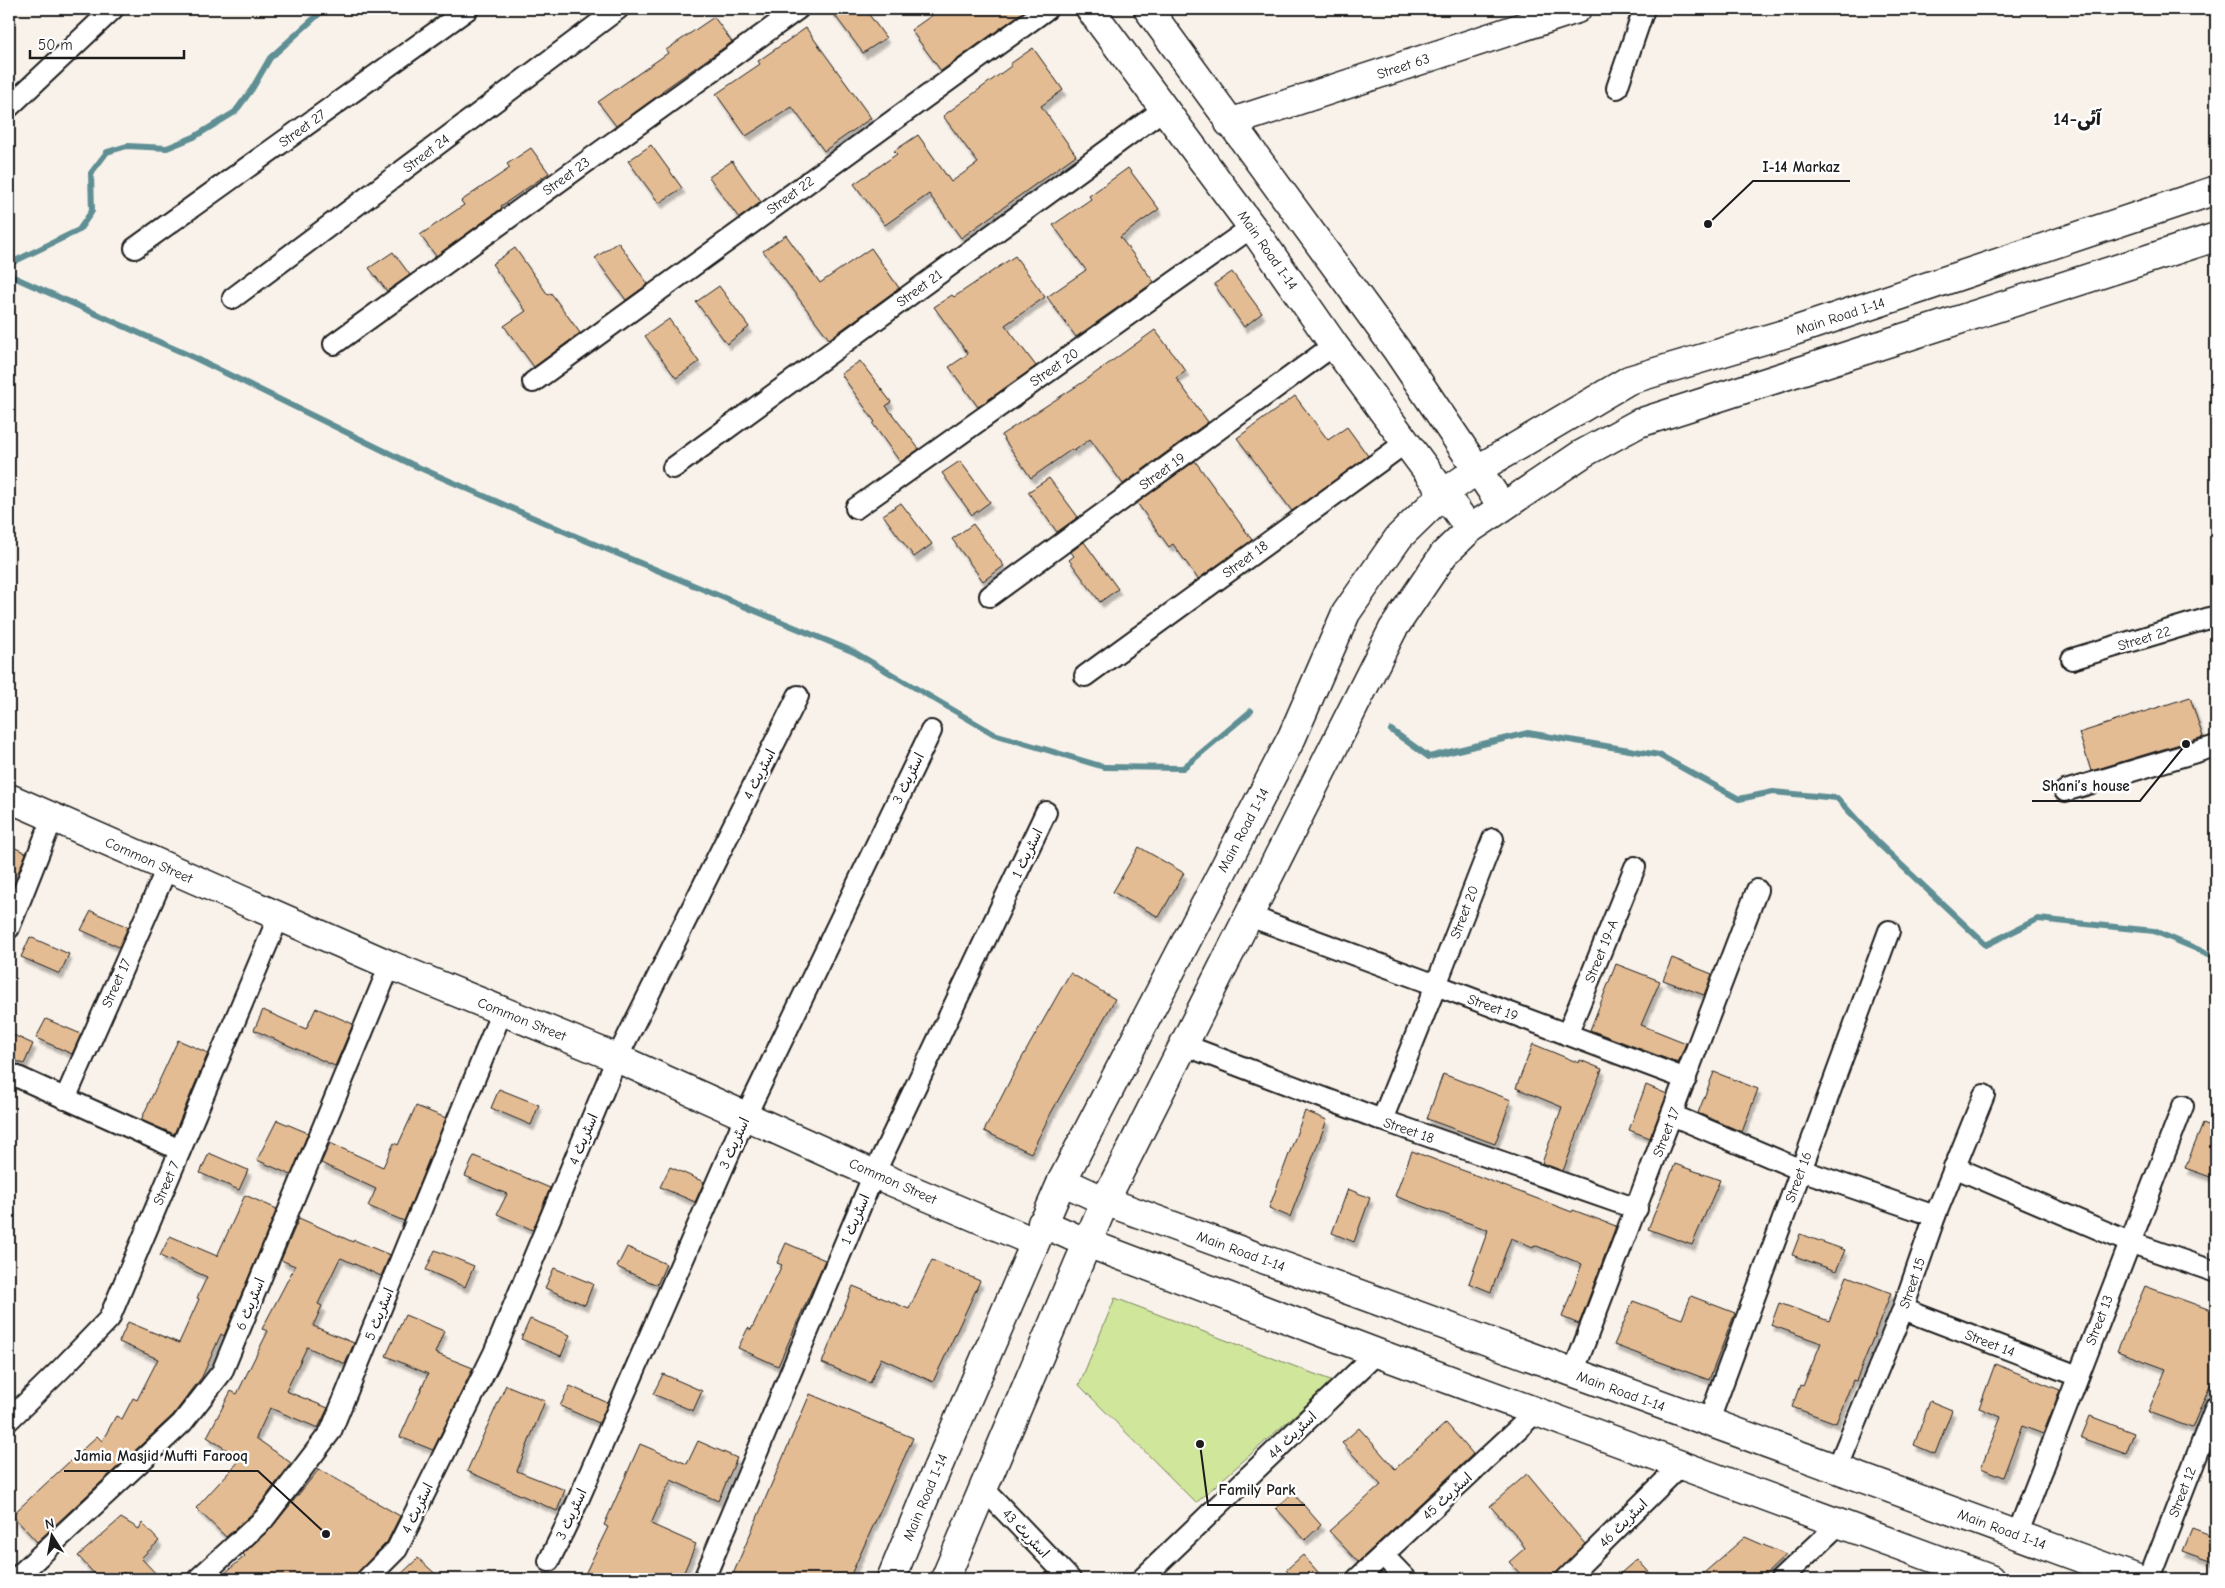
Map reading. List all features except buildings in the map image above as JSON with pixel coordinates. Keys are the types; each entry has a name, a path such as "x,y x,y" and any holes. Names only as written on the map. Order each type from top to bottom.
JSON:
{"main road":[{"path":"1148,9 1229,123 1396,349 1502,506"},
{"name":"Street 63","path":"1229,123 1577,9"},
{"name":"Main Road I-14","path":"1097,11 1164,109 1252,227 1334,345 1470,530"},
{"name":"Main Road I-14","path":"891,1579 1038,1232 1062,1181 1292,737 1346,613 1399,537 1444,494 1478,469 1629,380 1794,331 2216,190"},
{"path":"945,1579 982,1486 1105,1201 1394,629 1444,554 1470,530 1502,506 1582,454 1639,423 2216,236"},
{"name":"Common Street","path":"9,798 390,965 617,1058 874,1174 1038,1232"},
{"name":"Main Road I-14","path":"1062,1181 1105,1201 2138,1579"},
{"path":"1038,1232 1087,1243 1377,1354 1838,1525 1990,1579"}],"street":[{"path":"9,107 113,9"},
{"name":"Street 27","path":"135,248 468,9"},
{"name":"Street 24","path":"234,298 618,9"},
{"name":"Street 23","path":"334,344 798,9"},
{"name":"Street 22","path":"533,382 1047,9"},
{"path":"1617,88 1644,9"},
{"name":"Street 21","path":"674,468 1164,109"},
{"name":"Street 20","path":"856,508 1252,227"},
{"name":"Street 19","path":"990,596 1334,345"},
{"name":"Street 18","path":"1084,676 1405,443"},
{"name":"Street 22","path":"2072,660 2216,616"},
{"name":"اسٹریٹ 4","path":"368,1579 397,1549 494,1353 617,1058 798,696"},
{"name":"اسٹریٹ 3","path":"549,1561 576,1505 746,1115 931,731"},
{"path":"2065,791 2216,746"},
{"name":"اسٹریٹ 1","path":"704,1579 874,1174 1046,812"},
{"path":"9,928 53,817"},
{"name":"Street 20","path":"1436,985 1492,839"},
{"name":"Street 19-A","path":"1568,1034 1635,867"},
{"name":"Street 17","path":"65,1099 166,868"},
{"name":"Street 17","path":"1573,1373 1757,890"},
{"name":"Street 7","path":"9,1420 109,1319 279,916"},
{"name":"Street 19","path":"1249,916 1686,1079"},
{"name":"Street 16","path":"1708,1423 1889,931"},
{"name":"اسٹریٹ 6","path":"15,1579 182,1423 222,1372 390,965"},
{"path":"1382,1120 1436,985"},
{"name":"اسٹریٹ 5","path":"198,1579 264,1519 331,1432 502,1011"},
{"name":"Street 18","path":"1184,1045 1382,1120 1637,1209"},
{"path":"9,1073 180,1150"},
{"name":"Street 15","path":"1837,1469 1903,1309 1935,1216 1984,1095"},
{"name":"Street 13","path":"2017,1535 2183,1106"},
{"path":"1672,1116 1801,1170 1935,1216"},
{"path":"1954,1167 2129,1242 2216,1272"},
{"name":"Street 14","path":"1903,1309 2078,1376"},
{"name":"اسٹریٹ 44","path":"1142,1579 1377,1354"},
{"name":"Street 12","path":"2148,1579 2216,1406"},
{"name":"اسٹریٹ 45","path":"1357,1579 1536,1412"},
{"name":"اسٹریٹ 46","path":"1566,1579 1680,1466"},
{"name":"اسٹریٹ 43","path":"982,1486 1070,1579"},
{"path":"1781,1579 1838,1525"},
{"path":"1383,1555 1406,1579"}],"green space":[{"path":"1115,1298 1333,1381 1196,1503 1079,1385"}],"waterway":[{"path":"9,264 79,230 92,211 91,173 107,152 127,146 167,148 194,137 235,112 252,89 270,58 320,13 332,9"},
{"path":"9,275 195,358 411,464 575,536 854,652 994,734 1104,767 1183,768 1251,711"},
{"path":"1391,730 1429,757 1528,733 1659,755 1739,799 1773,792 1837,798 1878,843 1986,945 2038,919 2154,931 2216,957"}],"place":[{"name":"I-14 Markaz","path":"1708,224"},
{"name":"Shani’s house","path":"2186,744"},
{"name":"Family Park","path":"1200,1444"},
{"name":"Jamia Masjid Mufti Farooq","path":"326,1534"}],"district":[{"name":"آئی-14","path":"2077,118"}]}
